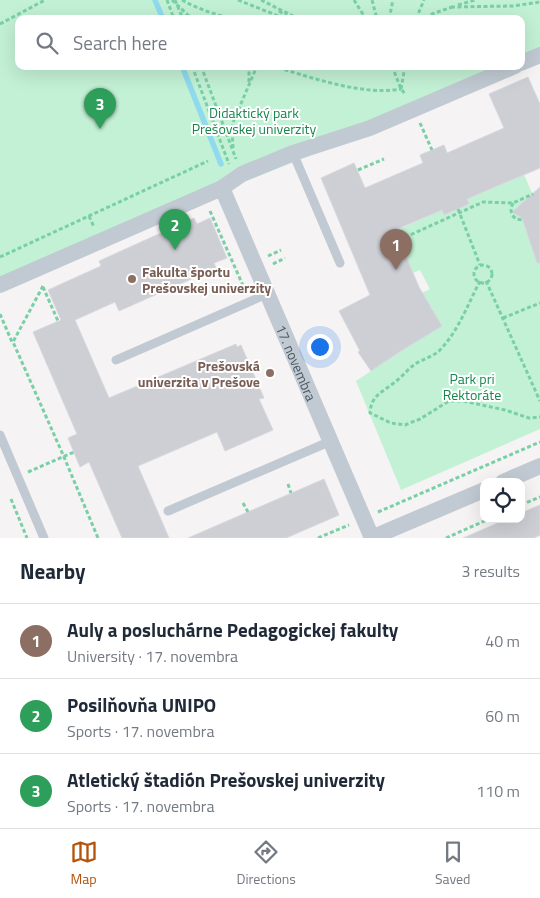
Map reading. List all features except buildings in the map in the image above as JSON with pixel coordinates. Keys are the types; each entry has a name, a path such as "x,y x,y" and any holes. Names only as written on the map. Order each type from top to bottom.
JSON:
{"street":[{"path":"525,62 539,58"},
{"path":"0,285 293,152 370,128 506,70"},
{"name":"17. novembra","path":"233,180 267,294 372,538 480,492"},
{"path":"512,478 540,466"}],"lane":[{"path":"293,152 340,263"},
{"path":"116,360 267,294"},
{"path":"0,435 44,538"},
{"path":"168,511 331,442"}],"path":[{"path":"17,15 45,0"},
{"path":"166,0 172,15"},
{"path":"172,0 188,15"},
{"path":"176,0 181,15"},
{"path":"182,0 218,15"},
{"path":"238,0 276,15"},
{"path":"261,0 285,15"},
{"path":"354,0 363,15"},
{"path":"372,0 376,15"},
{"path":"390,15 393,0"},
{"path":"418,15 424,0"},
{"path":"431,15 475,0"},
{"path":"450,7 513,6 540,2"},
{"path":"270,6 290,15"},
{"path":"0,24 15,16"},
{"path":"193,70 233,180"},
{"path":"202,70 233,152"},
{"path":"249,70 249,85"},
{"path":"233,180 232,128 255,70"},
{"path":"287,70 349,87 390,91 401,89"},
{"path":"394,70 401,89"},
{"path":"401,89 404,70"},
{"path":"413,110 432,150"},
{"path":"358,170 384,159"},
{"path":"0,257 208,161"},
{"path":"399,240 458,211 483,202 513,203 533,194"},
{"path":"513,203 511,206 512,214 516,219 523,220"},
{"path":"458,211 480,266"},
{"path":"268,256 282,250"},
{"path":"272,264 285,258"},
{"path":"482,265 488,266 491,271 490,279 480,281 474,272 477,267 482,265"},
{"path":"12,342 46,281"},
{"path":"480,281 454,332 438,351 416,364 394,384 377,396 371,406 370,413 391,423 405,425 420,419 449,400 463,400 529,418 540,417"},
{"path":"486,281 540,401"},
{"path":"42,287 58,321"},
{"path":"503,318 540,303"},
{"path":"0,314 98,538"},
{"path":"318,538 540,442"},
{"path":"18,476 74,452"},
{"path":"288,484 291,493"},
{"path":"525,503 540,497"},
{"path":"10,498 27,538"},
{"path":"243,503 248,512"},
{"path":"446,538 480,523"}],"green space":[{"name":"Didaktický park Prešovskej univerzity","path":"0,0 540,0 540,53 525,60 525,15 15,15 15,70 503,70 382,127 0,282"},
{"name":"Park pri Rektoráte","path":"522,170 535,200 518,206 514,210 521,215 540,251 540,429 401,490 356,381 441,326 431,306 426,308 418,295 430,289 420,270 413,273 395,231 442,210 445,215 468,204 467,199 515,179"}],"waterway":[{"path":"155,0 161,15"},
{"path":"184,70 221,164"}],"place":[{"name":"Atletický štadión Prešovskej univerzity","path":"100,129"},
{"name":"Posilňovňa UNIPO","path":"175,250"},
{"name":"Auly a posluchárne Pedagogickej fakulty","path":"396,270"},
{"name":"Fakulta športu Prešovskej univerzity","path":"132,279"},
{"name":"Prešovská univerzita v Prešove","path":"270,373"}]}
